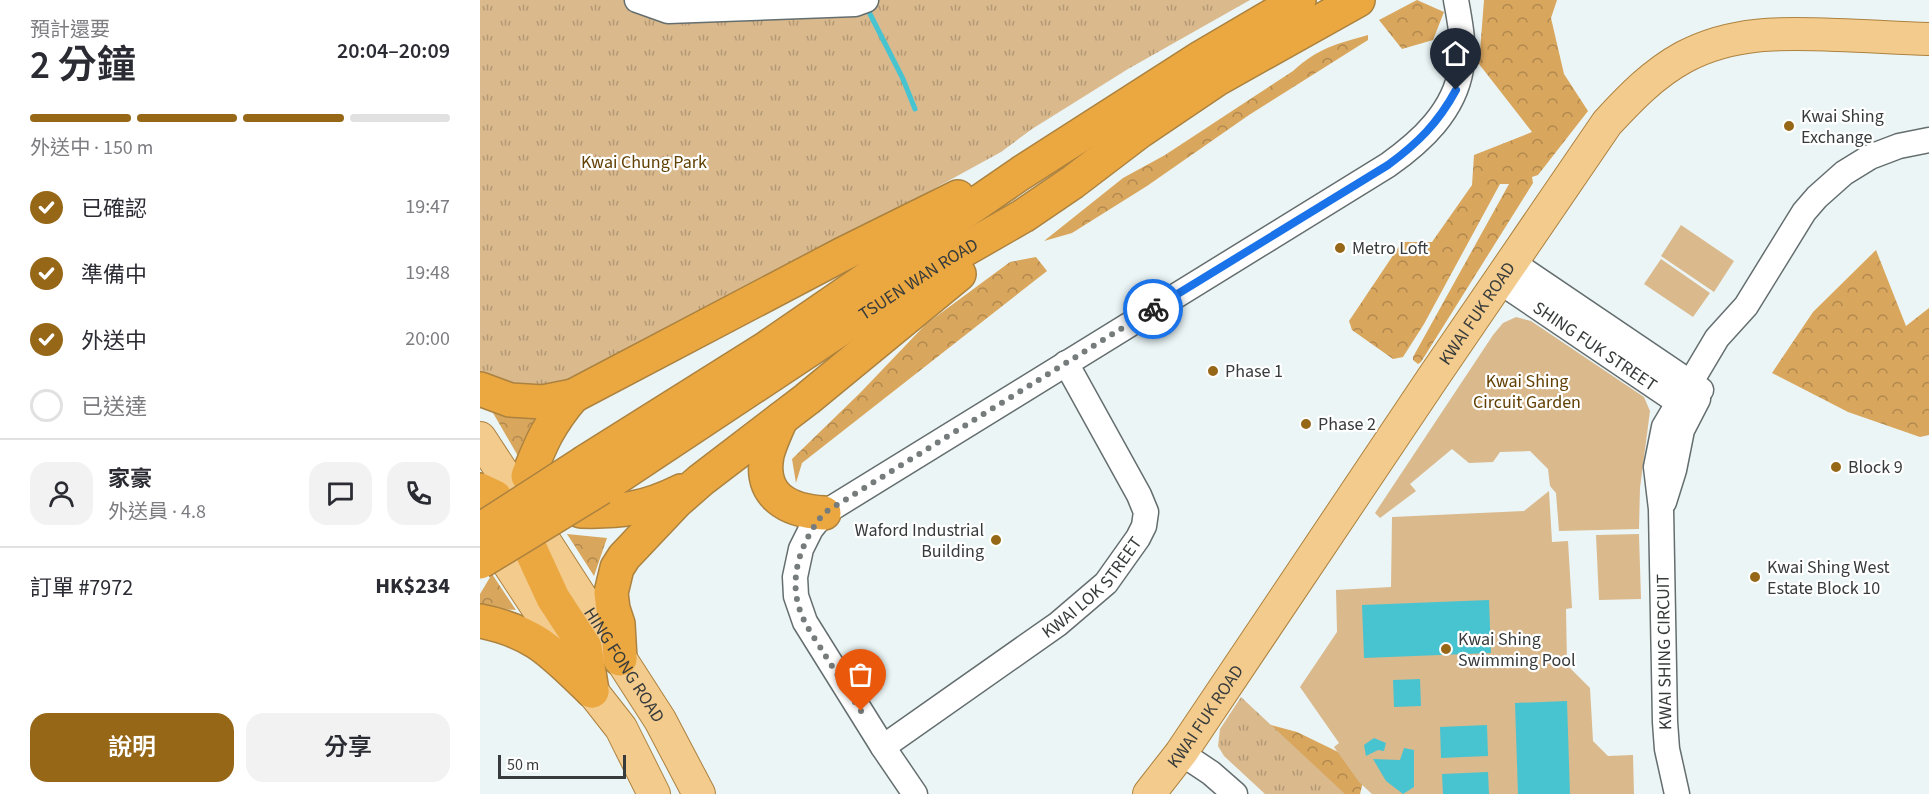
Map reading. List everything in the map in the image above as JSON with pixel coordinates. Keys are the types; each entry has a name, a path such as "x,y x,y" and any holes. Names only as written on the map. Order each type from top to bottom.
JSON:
{"highway":[{"name":"TSUEN WAN ROAD","path":"519,552 577,503 630,451 765,349 1021,173 1202,57 1299,0"},
{"name":"TSUEN WAN ROAD","path":"494,497 630,451 863,314 955,255 1023,216 1073,182 1140,131 1218,79 1358,0"},
{"path":"480,389 510,400 543,402 573,396 921,214 984,185 1021,173"},
{"path":"620,659 618,624 611,593 618,568 635,544 701,480 781,419 965,270 1001,239 1023,216"},
{"path":"494,497 542,442 555,417 573,396"},
{"path":"781,419 765,466 766,480 771,491 787,504 807,512 824,513"},
{"path":"581,512 648,506 701,480"},
{"path":"519,552 572,582"},
{"path":"519,552 585,648 592,691"},
{"path":"480,621 522,633 547,648 592,691"}],"main road":[{"name":"KWAI FUK ROAD","path":"1149,794 1181,753 1431,379 1607,123 1633,94 1684,57 1726,40 1761,34 1929,39"},
{"path":"480,438 494,497"},
{"name":"HING FONG ROAD","path":"572,582 660,720 699,794"},
{"name":"HING FONG ROAD","path":"592,691 621,728 654,794"}],"street":[{"path":"637,0 668,10 855,4 866,0"},
{"path":"915,794 805,622 796,596 795,577 801,549 811,529 824,513 1379,171 1413,147 1445,110 1456,90 1462,67 1461,28 1456,0"},
{"name":"KWAI SHING CIRCUIT","path":"1677,794 1667,749 1665,722 1661,509 1656,467 1664,427 1690,396 1717,338 1746,306 1804,212 1817,197 1844,173 1870,157 1899,146 1929,140"},
{"name":"SHING FUK STREET","path":"1506,272 1690,396"},
{"name":"KWAI LOK STREET","path":"883,747 1058,624 1106,583 1144,526 1146,512 1139,495 1066,363"},
{"path":"1181,753 1211,773 1235,794"}],"green space":[{"name":"Kwai Chung Park","path":"480,0 1250,0 1128,69 1032,129 1001,152 553,393 480,378"},
{"path":"1417,0 1444,12 1433,40 1402,49 1379,20"},
{"path":"1484,0 1557,0 1551,18 1564,74 1588,111 1538,175 1532,177 1533,183 1418,364 1413,357 1509,184 1500,184 1424,324 1403,357 1393,359 1352,330 1349,321 1402,242 1432,242 1472,185 1474,155 1532,132 1479,64"},
{"path":"1368,35 1368,40 1249,115 1147,186 1072,233 1044,241 1123,178 1165,155 1311,57 1337,44"},
{"path":"1681,225 1734,261 1714,292 1661,256"},
{"path":"1876,250 1906,326 1929,308 1929,435 1920,437 1848,412 1772,373 1813,312"},
{"path":"1036,257 1047,271 802,463 796,483 792,459 926,324 1010,262"},
{"path":"1661,259 1710,293 1693,317 1644,284"},
{"name":"Kwai Shing Circuit Garden","path":"1516,317 1531,321 1644,397 1650,411 1640,488 1639,529 1559,531 1556,493 1550,486 1548,469 1530,451 1500,452 1493,462 1469,463 1452,449 1410,484 1416,491 1380,518 1375,513 1493,335 1503,323"},
{"path":"489,406 537,413 519,456 518,456"},
{"name":"Kwai Shing Swimming Pool","path":"1549,491 1552,542 1568,541 1572,608 1566,609 1567,665 1590,688 1593,741 1608,756 1633,755 1634,794 1372,794 1359,782 1334,747 1339,743 1300,687 1337,632 1336,590 1391,587 1392,517 1524,511"},
{"path":"567,534 607,538 594,576"},
{"path":"1639,534 1641,599 1599,600 1596,535"},
{"path":"492,574 516,610 480,608 480,594"},
{"path":"1241,697 1345,794 1265,794 1224,756 1218,746 1220,729"},
{"path":"1249,719 1297,732 1367,766 1360,794 1280,794"}],"water":[{"path":"1489,600 1491,653 1364,658 1362,605"},
{"path":"1420,679 1421,706 1394,707 1393,680"},
{"path":"1567,701 1570,794 1518,794 1515,703"},
{"path":"1487,725 1488,756 1441,758 1440,727"},
{"path":"1374,738 1386,743 1384,751 1378,750 1366,756 1364,745"},
{"path":"1404,748 1414,750 1414,787 1403,794 1386,781 1373,759 1400,760"},
{"path":"1488,772 1489,794 1443,794 1442,774"}],"waterway":[{"path":"867,8 903,79 915,109"}],"way so far":[{"path":"861,711 805,622 796,596 795,577 801,549 811,529 824,513 1153,309"}],"place":[{"name":"Kwai Shing Exchange","path":"1789,126"},
{"name":"Metro Loft","path":"1340,248"},
{"name":"Phase 1","path":"1213,371"},
{"name":"Phase 2","path":"1306,424"},
{"name":"Block 9","path":"1836,467"},
{"name":"Waford Industrial Building","path":"996,540"},
{"name":"Kwai Shing West Estate Block 10","path":"1755,577"},
{"name":"Kwai Shing Swimming Pool","path":"1446,649"}],"route":[{"path":"1153,309 1388,165 1413,147 1445,110 1456,90"}]}
